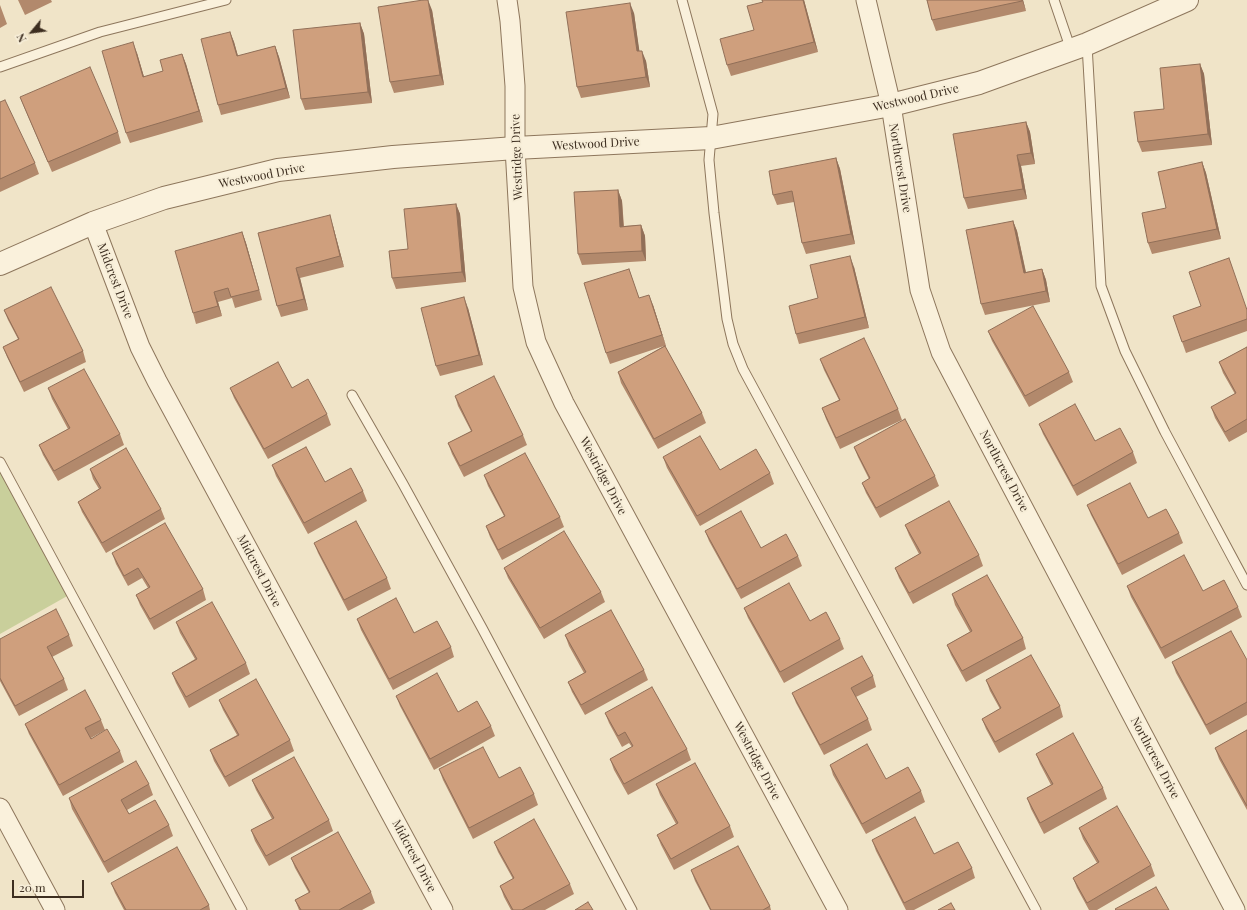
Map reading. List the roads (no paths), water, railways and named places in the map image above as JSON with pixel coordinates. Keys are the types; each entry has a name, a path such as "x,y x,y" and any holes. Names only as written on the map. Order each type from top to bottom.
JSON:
{"street":[{"name":"Westridge Drive","path":"507,0 515,86 515,148 523,288 536,342 564,404 838,910"},
{"name":"Northcrest Drive","path":"866,0 891,105 920,290 941,352 1235,910"},
{"name":"Westwood Drive","path":"0,264 93,224 164,198 278,170 393,157 515,148 711,138 891,105 979,83 1079,47 1187,0"},
{"name":"Midcrest Drive","path":"93,224 140,347 157,381 443,910"},
{"path":"0,808 55,910"}],"lane":[{"path":"0,67 100,32 226,0"},
{"path":"682,0 713,114 709,160 727,319 743,369 1036,910"},
{"path":"1054,0 1079,47 1101,286 1125,351 1165,432 1247,584"},
{"path":"352,395 482,628 632,910"},
{"path":"0,462 242,910"}]}
